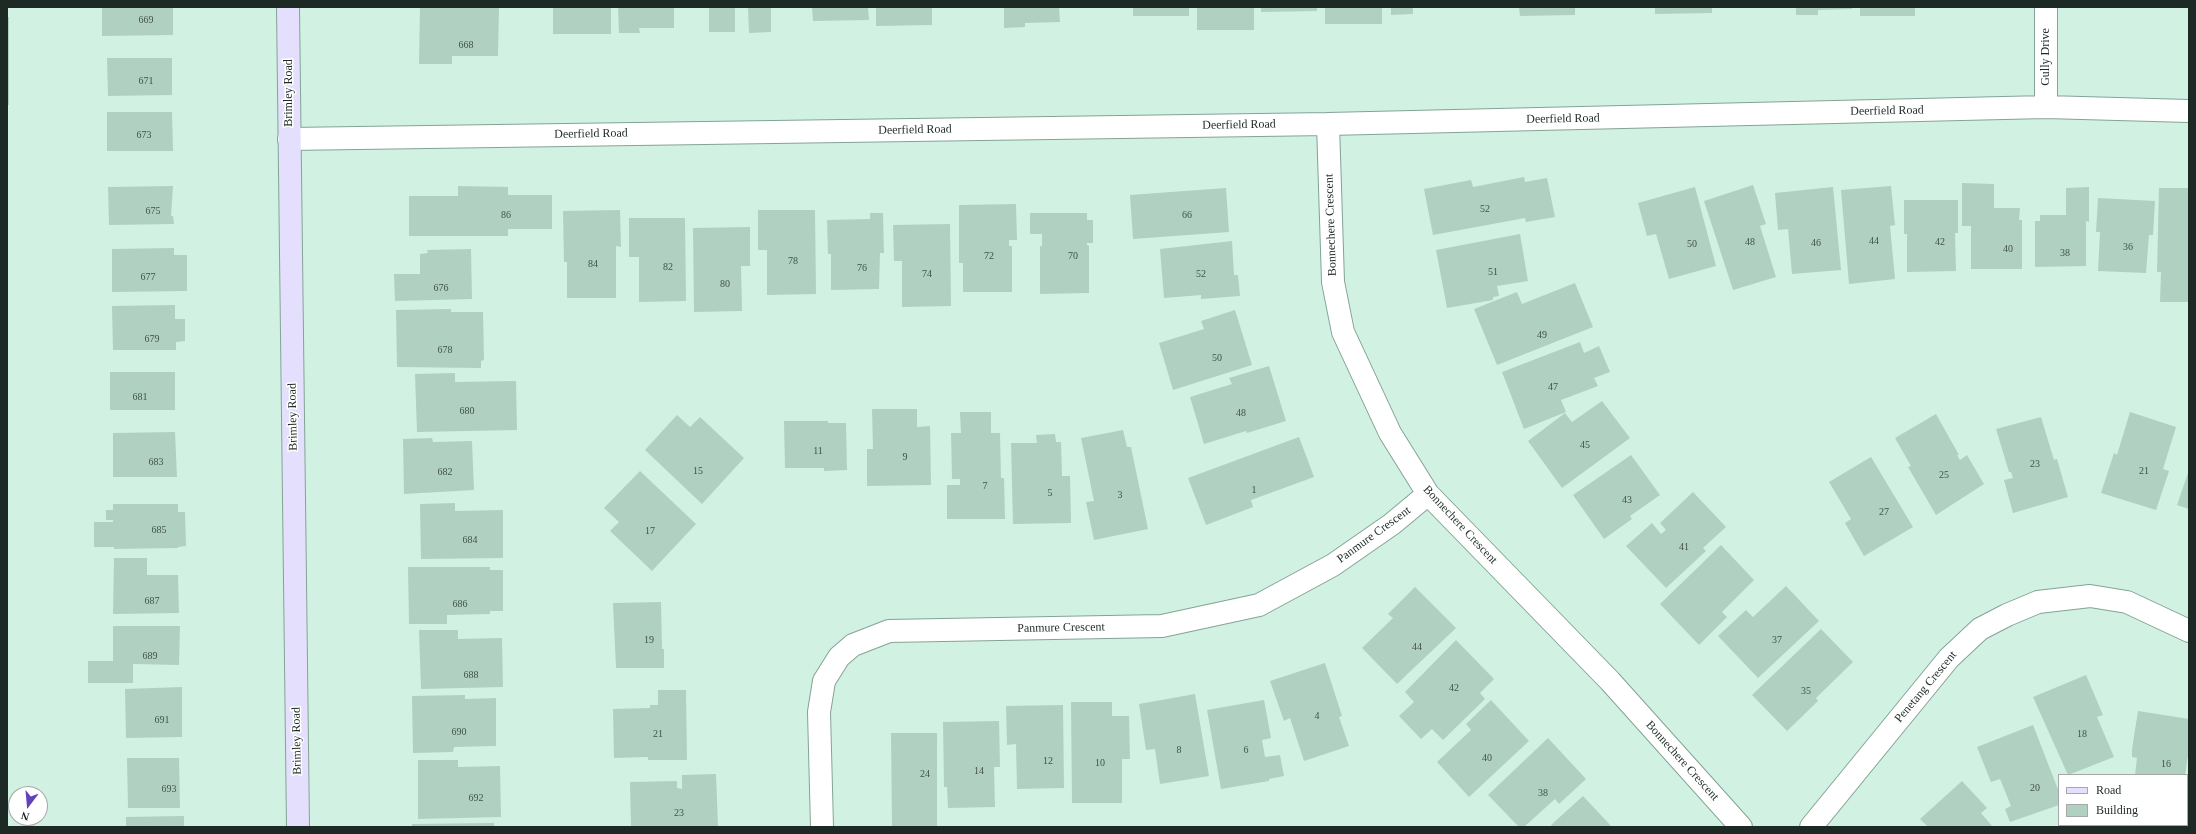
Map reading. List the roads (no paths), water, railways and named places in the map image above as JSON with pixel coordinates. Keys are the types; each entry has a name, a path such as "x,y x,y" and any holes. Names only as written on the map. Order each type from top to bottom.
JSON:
{"main road":[{"name":"Brimley Road","path":"288,7 298,827"}],"street":[{"name":"Gully Drive","path":"2046,7 2046,107"},
{"name":"Deerfield Road","path":"289,139 1328,124 2046,107 2189,111"},
{"name":"Bonnechere Crescent","path":"1328,124 1333,282 1343,332 1390,433 1428,494 1610,681 1741,827"},
{"name":"Panmure Crescent","path":"822,827 819,712 824,681 839,657 853,645 889,631 1162,626 1259,605 1333,565 1392,524 1428,494"},
{"name":"Penetang Crescent","path":"1811,827 1949,658 1980,629 2007,615 2038,602 2090,596 2127,602 2189,631"}]}
